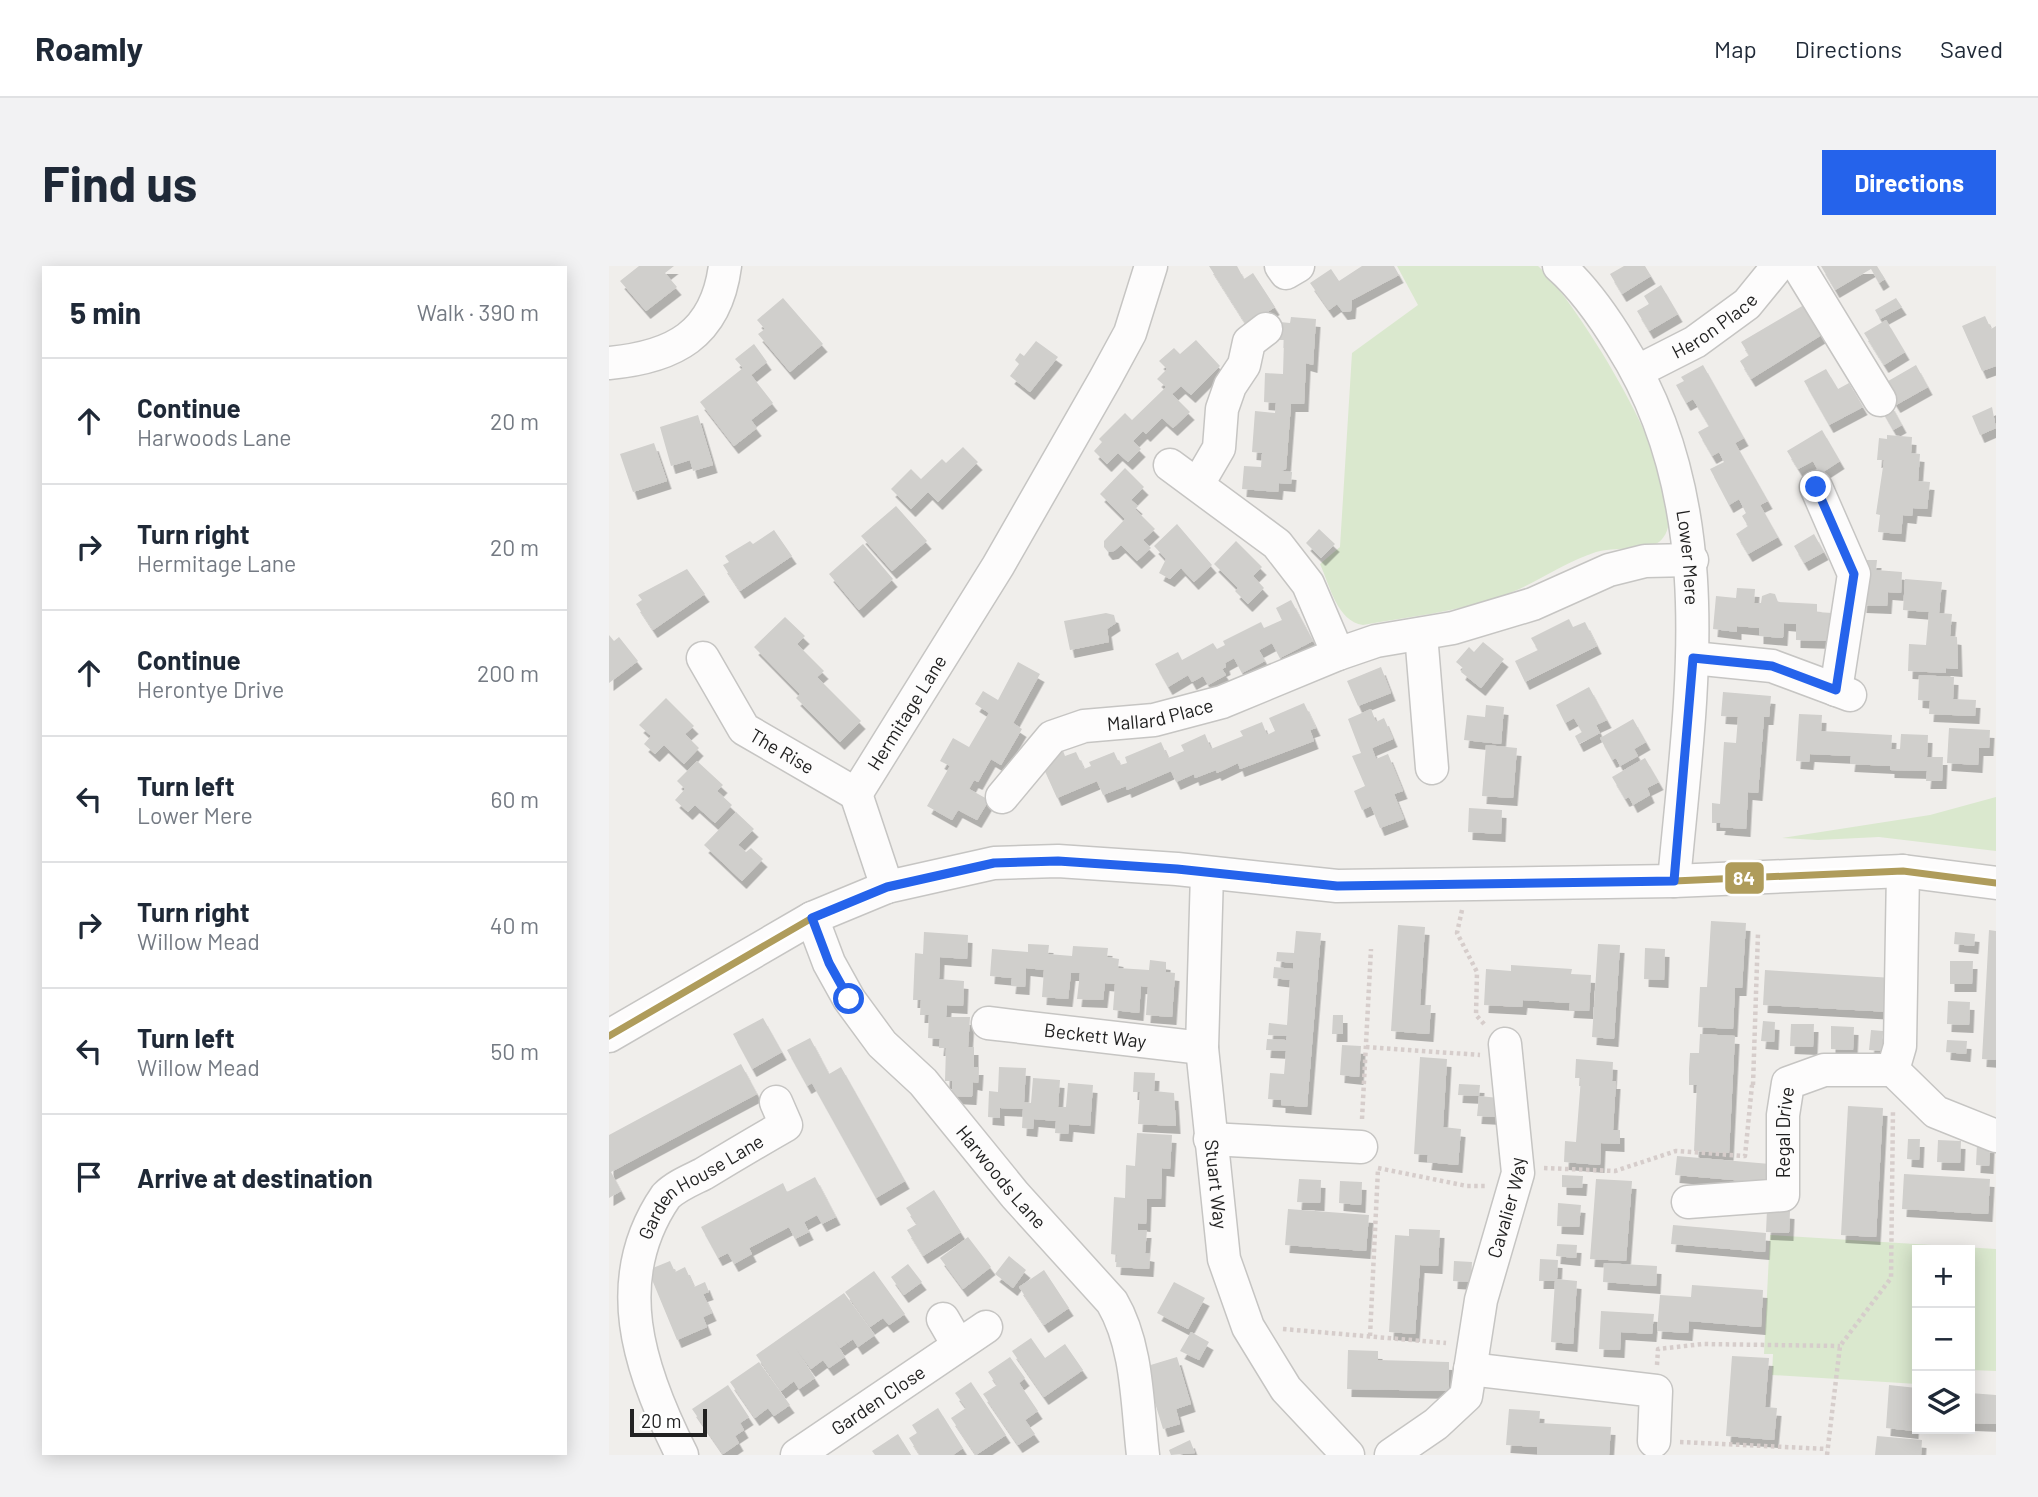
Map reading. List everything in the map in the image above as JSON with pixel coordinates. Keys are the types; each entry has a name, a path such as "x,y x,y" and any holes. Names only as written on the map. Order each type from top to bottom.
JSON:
{"street":[{"path":"609,363 663,353 689,341 708,318 722,288 725,266"},
{"name":"Hermitage Lane","path":"856,794 998,566 1131,333 1151,266"},
{"path":"1281,266 1286,273 1298,266"},
{"name":"Lower Mere","path":"1559,266 1602,315 1638,371 1664,438 1687,518 1692,560 1693,658 1674,881"},
{"name":"Heron Place","path":"1638,371 1695,342 1747,304 1779,266"},
{"path":"1798,266 1880,400"},
{"path":"1198,484 1219,448 1222,409 1230,386 1244,365 1249,342 1266,329"},
{"path":"1170,465 1277,544 1308,584 1338,654"},
{"path":"1693,658 1772,666 1843,693 1854,574 1816,487"},
{"name":"Mallard Place","path":"1002,797 1052,737 1083,726 1154,720 1221,702 1338,654 1377,641 1453,628 1533,604 1609,570 1645,561 1692,560"},
{"path":"1420,634 1432,768"},
{"name":"The Rise","path":"703,658 744,729 856,794"},
{"path":"856,794 887,887"},
{"path":"609,1036 812,918 887,887 994,863 1058,861 1337,886 1674,881 1903,872 1996,883"},
{"path":"1903,872 1900,1046 1893,1070 1936,1112 1996,1136"},
{"name":"Stuart Way","path":"1207,873 1202,1048 1224,1259 1248,1326 1286,1389 1348,1455"},
{"name":"Harwoods Lane","path":"812,918 829,963 849,999 882,1044 923,1083 1015,1195 1112,1302 1123,1321 1132,1363 1143,1455"},
{"name":"Beckett Way","path":"988,1023 1202,1048"},
{"name":"Cavalier Way","path":"1391,1455 1436,1424 1466,1396 1481,1300 1516,1176 1506,1050"},
{"name":"Regal Drive","path":"1688,1202 1783,1195 1783,1115 1788,1083 1823,1070 1893,1070"},
{"name":"Garden House Lane","path":"682,1455 638,1367 619,1295 623,1261 642,1224 667,1194 787,1124"},
{"path":"1210,1139 1370,1158"},
{"name":"Garden Close","path":"797,1455 950,1332 986,1327"},
{"path":"1472,1357 1656,1391 1654,1441"}],"path":[{"path":"1468,885 1457,933 1476,972 1476,1015 1506,1050"},
{"path":"1370,1158 1467,1186 1516,1176 1615,1171 1676,1151 1745,1156 1752,1085 1758,933"},
{"path":"1370,1336 1370,1158 1366,1047 1371,949"},
{"path":"1366,1047 1506,1050"},
{"path":"1654,1441 1827,1452 1840,1346 1891,1278 1893,1070"},
{"path":"1752,1085 1788,1083"},
{"path":"1248,1326 1370,1336 1472,1357"},
{"path":"1656,1391 1658,1349 1703,1344 1840,1346"}],"green space":[{"path":"1397,266 1538,266 1556,285 1605,357 1651,447 1665,488 1669,521 1659,542 1646,547 1596,552 1512,592 1466,607 1363,625 1347,617 1335,601 1320,564 1340,547 1352,353 1418,305"},
{"path":"1996,797 1996,851 1879,837 1818,840 1782,838 1930,815"},
{"path":"1770,1235 1931,1245 1912,1245 1912,1384 1772,1375 1773,1354 1764,1354"},
{"path":"1975,1248 1996,1249 1996,1371 1975,1370"}],"building":[{"path":"639,266 674,266 665,273 677,287 646,311 620,281"},
{"path":"1209,266 1237,266 1244,279 1253,273 1275,307 1247,326"},
{"path":"1362,266 1394,266 1399,275 1352,300 1351,311 1343,312 1337,304 1329,310 1310,283 1331,269 1339,281"},
{"path":"1624,266 1645,266 1651,276 1622,294 1610,274"},
{"path":"1821,266 1877,266 1885,279 1879,283 1871,269 1835,290"},
{"path":"1661,285 1678,314 1649,331 1637,311 1649,304 1644,296"},
{"path":"783,298 823,344 790,372 758,334 765,329 757,320"},
{"path":"1896,298 1902,307 1880,319 1875,310"},
{"path":"1809,302 1828,331 1751,379 1740,361 1749,355 1741,342"},
{"path":"1985,316 1991,329 1996,326 1996,366 1982,371 1962,326"},
{"path":"1291,317 1316,319 1313,365 1306,363 1304,404 1291,404 1286,469 1281,471 1292,472 1291,484 1279,483 1278,492 1242,489 1244,466 1261,467 1262,453 1252,452 1255,411 1275,413 1276,403 1264,402 1265,373 1283,374 1284,340 1279,340 1280,322 1290,323"},
{"path":"1886,320 1905,352 1884,365 1864,333"},
{"path":"1196,340 1220,366 1191,395 1181,386 1172,394 1190,412 1173,428 1162,418 1146,434 1143,431 1133,441 1141,449 1128,462 1118,453 1107,464 1094,451 1102,442 1099,439 1125,413 1132,420 1166,387 1157,379 1167,369 1159,361 1174,348 1180,354"},
{"path":"1036,341 1058,357 1030,392 1010,376 1019,364 1015,360 1020,353 1024,356"},
{"path":"754,344 767,362 751,375 773,403 751,420 757,428 734,446 700,402 743,368 735,359"},
{"path":"1703,365 1744,438 1735,443 1768,501 1760,505 1778,537 1748,554 1736,534 1748,526 1742,516 1746,513 1739,499 1729,505 1710,469 1724,462 1719,452 1712,456 1698,432 1709,426 1693,399 1686,403 1676,385 1684,381 1681,377"},
{"path":"1916,365 1928,387 1896,405 1883,384"},
{"path":"1826,369 1838,389 1849,383 1863,407 1829,425 1804,381"},
{"path":"1890,403 1902,425 1893,430 1881,409"},
{"path":"1992,407 1996,428 1980,435 1972,416"},
{"path":"698,415 713,465 693,471 690,460 671,466 660,427"},
{"path":"1822,430 1840,461 1820,474 1813,461 1798,469 1787,451"},
{"path":"1887,435 1912,437 1911,453 1920,454 1918,481 1930,482 1927,509 1913,508 1912,516 1903,515 1901,534 1878,532 1880,515 1876,514 1884,460 1877,460 1879,438 1887,439"},
{"path":"654,443 667,481 633,492 620,454"},
{"path":"963,447 978,462 938,502 928,492 911,509 891,489 911,469 921,479 942,459 946,463"},
{"path":"1125,468 1144,487 1131,500 1138,506 1135,509 1155,529 1143,540 1151,548 1137,561 1121,545 1108,552 1104,547 1104,541 1125,519 1100,494"},
{"path":"896,506 927,541 892,571 861,536"},
{"path":"1177,524 1212,565 1194,582 1181,568 1170,579 1159,573 1166,559 1154,546"},
{"path":"1319,529 1335,544 1321,558 1306,543"},
{"path":"774,530 792,556 740,591 723,565 729,562 725,556 750,541 753,544"},
{"path":"1814,534 1824,552 1804,563 1794,546"},
{"path":"1236,541 1262,567 1253,576 1264,588 1248,604 1235,591 1238,588 1214,564"},
{"path":"863,544 893,579 859,610 829,574"},
{"path":"1865,560 1877,560 1876,570 1902,572 1901,593 1888,592 1887,606 1862,605"},
{"path":"687,569 705,594 653,630 636,604 642,600 638,595"},
{"path":"1905,579 1942,582 1939,613 1952,614 1950,636 1957,637 1958,669 1946,668 1946,673 1908,671 1909,644 1926,645 1929,612 1903,610"},
{"path":"1737,588 1755,589 1754,603 1761,603 1762,596 1770,593 1775,594 1778,602 1817,604 1817,612 1832,613 1830,641 1796,640 1796,624 1784,623 1783,638 1759,636 1759,628 1737,626 1737,632 1713,629 1716,596 1736,598"},
{"path":"1291,600 1313,641 1280,658 1272,643 1259,650 1265,661 1242,673 1234,658 1225,663 1226,667 1222,669 1226,675 1208,685 1203,676 1192,682 1188,675 1168,687 1155,664 1178,652 1182,660 1213,643 1217,649 1225,645 1223,641 1261,622 1264,628 1282,620 1276,608"},
{"path":"1106,613 1114,615 1116,623 1107,629 1109,642 1070,650 1064,621"},
{"path":"785,617 805,636 797,644 824,671 817,677 861,721 840,742 796,698 800,694 754,647"},
{"path":"1569,619 1573,627 1585,622 1597,646 1525,682 1515,661 1538,650 1531,638"},
{"path":"609,635 614,641 619,637 638,661 609,683"},
{"path":"1483,642 1504,659 1481,688 1461,672 1463,668 1456,662 1469,647 1474,652"},
{"path":"1018,662 1040,674 1013,723 1022,729 1001,765 991,759 978,782 974,780 969,789 989,800 977,820 958,810 952,820 927,806 950,766 940,761 953,738 969,747 989,713 975,704 983,691 998,700"},
{"path":"1381,667 1391,693 1358,706 1347,681"},
{"path":"1919,675 1954,677 1953,699 1976,700 1975,716 1929,714 1930,701 1918,700"},
{"path":"1589,687 1607,720 1596,725 1600,733 1579,744 1575,736 1582,732 1574,718 1565,723 1556,705"},
{"path":"1723,692 1771,696 1769,717 1764,717 1758,793 1748,792 1746,829 1720,827 1721,823 1712,823 1712,803 1720,804 1724,742 1736,743 1738,717 1721,716"},
{"path":"666,698 694,726 685,734 699,748 684,764 664,745 655,754 644,744 651,736 639,725"},
{"path":"1304,703 1316,728 1310,730 1314,741 1240,769 1238,763 1217,773 1216,770 1195,778 1194,774 1176,782 1171,771 1127,790 1126,786 1103,795 1097,781 1057,798 1043,767 1062,748 1065,756 1076,752 1084,769 1091,766 1089,762 1114,752 1120,765 1127,763 1125,757 1161,742 1168,758 1184,751 1181,745 1205,734 1211,749 1243,736 1240,731 1262,722 1267,735 1275,731 1269,718"},
{"path":"1486,705 1504,707 1501,744 1464,740 1467,715 1485,717"},
{"path":"1371,709 1376,722 1384,718 1393,739 1372,748 1376,759 1388,754 1403,791 1394,794 1404,819 1380,828 1371,806 1362,810 1354,791 1365,786 1352,756 1361,753 1348,719"},
{"path":"1799,714 1822,715 1821,731 1892,735 1891,749 1900,749 1901,734 1928,735 1927,757 1943,757 1942,781 1926,781 1927,771 1890,770 1890,766 1850,764 1851,756 1810,754 1809,762 1796,761"},
{"path":"1633,719 1646,742 1634,749 1638,756 1620,766 1616,758 1612,760 1600,738"},
{"path":"1949,728 1990,730 1989,748 1979,748 1978,765 1947,763"},
{"path":"1486,745 1517,748 1513,798 1482,796"},
{"path":"1645,758 1659,782 1647,788 1650,795 1633,805 1629,797 1625,799 1612,777"},
{"path":"697,761 723,785 717,791 732,805 715,823 695,805 688,812 675,800 685,789 677,781"},
{"path":"1469,808 1502,810 1501,834 1468,832"},
{"path":"736,812 754,829 738,845 746,852 751,848 763,859 742,881 704,845"},
{"path":"1711,921 1746,923 1742,988 1735,988 1733,1029 1698,1027 1700,987 1707,987"},
{"path":"1398,925 1425,927 1420,1005 1431,1005 1429,1034 1391,1031"},
{"path":"1989,930 1996,931 1996,1060 1982,1059"},
{"path":"1296,931 1321,933 1307,1107 1281,1105 1281,1100 1268,1099 1270,1073 1284,1074 1286,1051 1266,1050 1267,1039 1286,1040 1287,1036 1268,1035 1269,1023 1287,1025 1290,980 1273,978 1274,967 1293,969 1293,963 1276,961 1277,952 1294,953"},
{"path":"924,932 968,935 967,959 940,957 939,979 964,981 963,1006 947,1005 946,1017 970,1017 968,1047 974,1047 974,1067 979,1067 978,1083 973,1082 972,1097 952,1096 952,1081 945,1081 946,1048 939,1048 940,1039 928,1038 929,1015 920,1015 921,1000 913,1000 915,953 923,954"},
{"path":"1955,932 1975,934 1974,946 1954,944"},
{"path":"1028,944 1049,945 1048,954 1072,956 1073,946 1108,948 1107,957 1119,959 1118,968 1149,970 1150,960 1166,962 1166,972 1175,973 1172,1017 1146,1015 1148,987 1141,986 1139,1013 1113,1010 1115,984 1105,983 1103,1000 1077,999 1080,973 1071,973 1068,999 1042,997 1044,970 1026,968 1025,987 1011,986 1012,978 990,976 992,949 1028,952"},
{"path":"1598,944 1620,945 1614,1039 1592,1037"},
{"path":"1645,948 1665,949 1664,980 1644,979"},
{"path":"1950,961 1973,961 1972,984 1950,984"},
{"path":"1511,965 1572,969 1571,974 1591,975 1589,1011 1569,1010 1570,1003 1523,1000 1522,1007 1484,1005 1486,969 1511,971"},
{"path":"1765,970 1893,978 1891,1012 1763,1005"},
{"path":"1948,1001 1970,1002 1969,1025 1947,1024"},
{"path":"1333,1015 1343,1015 1343,1034 1332,1034"},
{"path":"763,1018 782,1052 752,1069 733,1034"},
{"path":"1763,1021 1775,1022 1774,1042 1761,1041"},
{"path":"1791,1024 1814,1024 1813,1047 1790,1046"},
{"path":"1831,1026 1854,1027 1853,1050 1831,1049"},
{"path":"1871,1030 1883,1031 1882,1051 1869,1050"},
{"path":"1700,1034 1735,1036 1729,1153 1694,1151 1697,1085 1689,1085 1689,1069 1690,1053 1699,1053"},
{"path":"810,1038 829,1074 841,1067 905,1181 876,1198 812,1083 807,1086 787,1050"},
{"path":"1947,1040 1967,1041 1966,1054 1946,1052"},
{"path":"1342,1045 1361,1046 1359,1077 1340,1075"},
{"path":"1420,1057 1447,1059 1443,1127 1461,1129 1458,1165 1427,1162 1428,1155 1414,1154"},
{"path":"1576,1059 1613,1062 1612,1081 1616,1081 1613,1130 1620,1130 1620,1144 1601,1143 1600,1165 1564,1162 1565,1141 1576,1142 1581,1078 1575,1078"},
{"path":"741,1064 757,1094 611,1172 621,1191 609,1198 609,1135"},
{"path":"999,1067 1026,1068 1024,1102 1031,1103 1033,1078 1060,1080 1058,1107 1066,1107 1068,1083 1093,1085 1090,1126 1069,1124 1068,1134 1055,1133 1056,1121 1034,1119 1033,1129 1022,1128 1023,1109 1000,1108 1000,1118 988,1117 989,1091 998,1092"},
{"path":"1134,1072 1155,1073 1154,1091 1174,1093 1176,1126 1138,1124 1140,1092 1133,1092"},
{"path":"1459,1084 1480,1085 1479,1096 1458,1095"},
{"path":"1479,1096 1499,1098 1498,1117 1477,1116"},
{"path":"1848,1106 1883,1108 1876,1237 1841,1235"},
{"path":"1137,1133 1172,1135 1170,1169 1162,1168 1161,1199 1147,1199 1146,1224 1138,1223 1138,1230 1147,1230 1145,1253 1150,1254 1149,1269 1116,1267 1117,1255 1111,1254 1114,1197 1125,1198 1126,1165 1135,1166"},
{"path":"1908,1139 1920,1139 1919,1160 1907,1159"},
{"path":"1938,1140 1961,1141 1960,1163 1937,1162"},
{"path":"1977,1144 1990,1145 1989,1166 1976,1165"},
{"path":"1677,1156 1770,1164 1768,1183 1675,1175"},
{"path":"1904,1174 1990,1179 1988,1214 1902,1209"},
{"path":"1562,1175 1583,1176 1582,1188 1562,1187"},
{"path":"815,1177 836,1217 822,1224 817,1215 804,1222 809,1232 795,1239 789,1227 749,1248 752,1254 734,1264 728,1253 718,1258 701,1227 783,1183 787,1192"},
{"path":"1299,1179 1321,1180 1320,1203 1297,1202"},
{"path":"1596,1179 1632,1181 1626,1261 1590,1259"},
{"path":"1340,1181 1362,1182 1361,1205 1339,1203"},
{"path":"934,1190 961,1232 923,1256 907,1230 917,1224 906,1208"},
{"path":"1558,1203 1581,1205 1579,1227 1557,1226"},
{"path":"1288,1209 1369,1215 1366,1251 1285,1245"},
{"path":"1767,1209 1790,1211 1789,1233 1766,1232"},
{"path":"1673,1225 1766,1233 1765,1252 1671,1244"},
{"path":"1409,1229 1440,1230 1438,1266 1420,1265 1415,1334 1389,1332 1395,1235 1409,1236"},
{"path":"968,1237 991,1267 963,1289 940,1258"},
{"path":"1557,1244 1577,1245 1576,1258 1556,1256"},
{"path":"1009,1256 1026,1270 1013,1288 995,1274"},
{"path":"1540,1259 1558,1260 1557,1279 1577,1281 1573,1344 1551,1342 1555,1281 1539,1281"},
{"path":"670,1261 675,1272 685,1267 694,1287 705,1282 709,1292 703,1294 712,1313 703,1317 707,1327 677,1340 648,1270"},
{"path":"1454,1261 1472,1262 1471,1282 1453,1281"},
{"path":"1604,1263 1657,1266 1656,1286 1603,1282"},
{"path":"908,1264 922,1282 904,1295 891,1277"},
{"path":"1044,1270 1069,1308 1044,1325 1019,1287"},
{"path":"874,1271 905,1314 889,1325 883,1318 870,1327 845,1292"},
{"path":"1174,1282 1205,1298 1188,1329 1157,1313"},
{"path":"1692,1285 1763,1290 1761,1327 1689,1321 1688,1333 1657,1331 1660,1295 1691,1297"},
{"path":"844,1293 875,1335 858,1347 853,1339 840,1348 835,1341 845,1357 829,1368 823,1360 811,1369 796,1349 815,1378 799,1389 794,1381 781,1391 756,1355"},
{"path":"1601,1311 1654,1314 1652,1334 1621,1332 1620,1350 1599,1349"},
{"path":"1191,1332 1209,1342 1199,1360 1180,1351"},
{"path":"1031,1338 1045,1358 1065,1344 1083,1370 1044,1397 1012,1351"},
{"path":"1348,1350 1378,1351 1378,1360 1449,1362 1449,1391 1347,1389"},
{"path":"1732,1356 1769,1358 1765,1407 1777,1408 1774,1440 1726,1436"},
{"path":"1010,1357 1025,1378 1019,1383 1038,1411 1025,1420 1035,1434 1018,1445 983,1394 997,1385 988,1372"},
{"path":"1177,1357 1191,1404 1176,1409 1180,1424 1163,1429 1144,1367"},
{"path":"759,1362 790,1405 774,1416 768,1408 755,1418 730,1382"},
{"path":"971,1382 1006,1435 976,1455 951,1418 966,1408 955,1393"},
{"path":"728,1385 749,1417 740,1423 744,1430 735,1436 739,1443 723,1454 692,1409"},
{"path":"1889,1385 1912,1387 1912,1431 1886,1428"},
{"path":"1975,1393 1996,1395 1996,1424 1975,1423"},
{"path":"938,1408 963,1448 953,1455 920,1455 909,1438 917,1433 912,1425"},
{"path":"1509,1409 1540,1411 1539,1423 1611,1427 1609,1455 1537,1455 1537,1447 1506,1445"},
{"path":"898,1434 911,1455 875,1455 872,1451"},
{"path":"1877,1436 1922,1440 1921,1455 1875,1455"},
{"path":"1190,1440 1195,1453 1171,1455 1169,1450"}],"transit line":[{"name":"84","path":"609,1036 812,918 887,887 994,863 1058,861 1177,869 1337,886 1674,881 1903,871 1996,883"}],"route":[{"path":"849,999 829,963 812,918 887,887 994,863 1058,861 1177,869 1337,886 1674,881 1693,658 1772,666 1836,690 1854,574 1816,487"}]}
